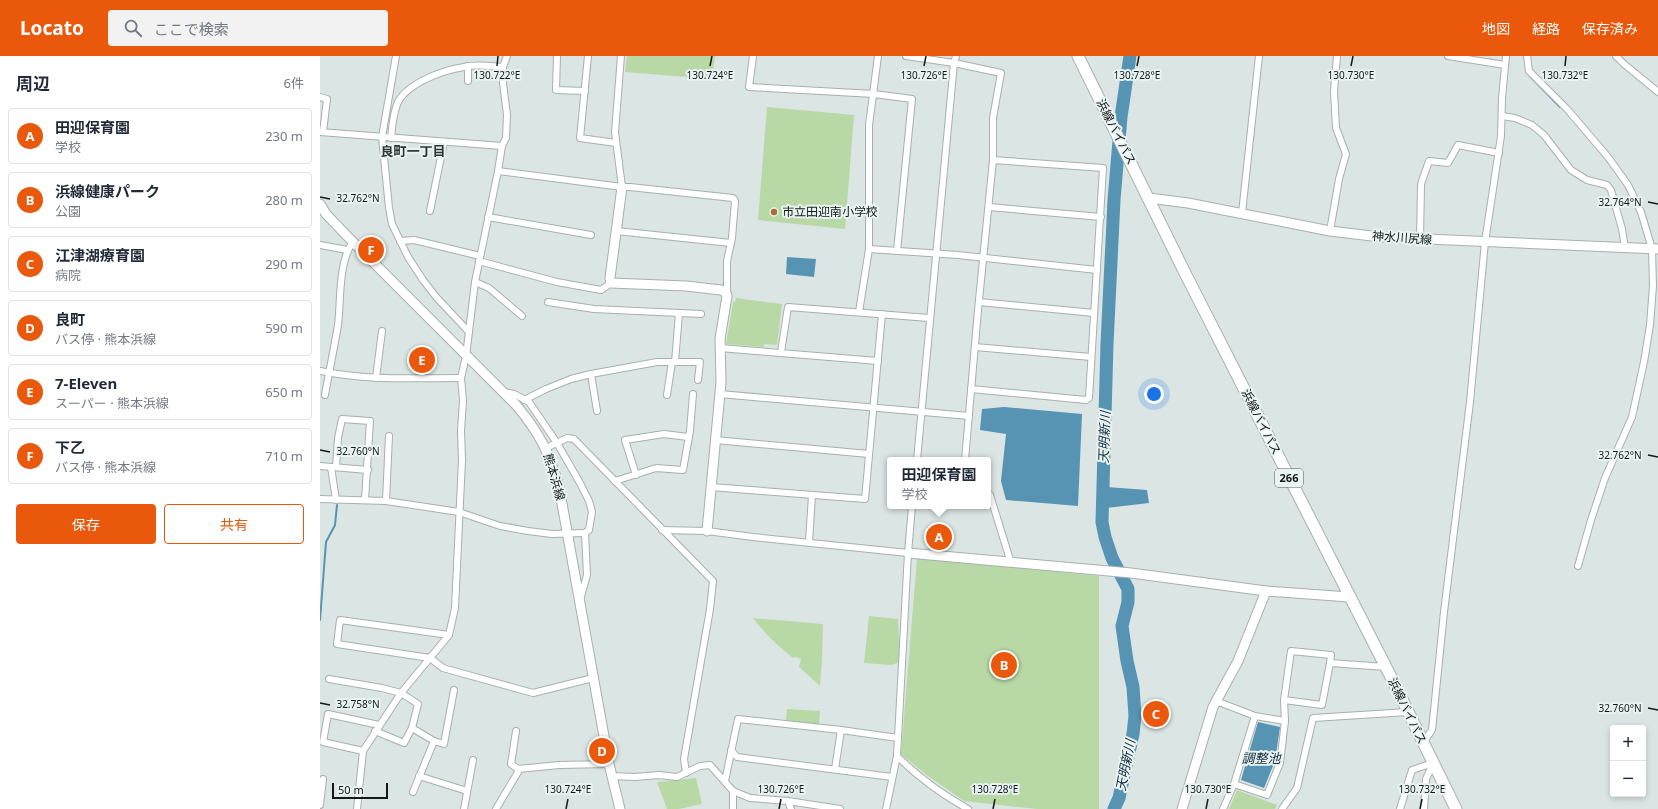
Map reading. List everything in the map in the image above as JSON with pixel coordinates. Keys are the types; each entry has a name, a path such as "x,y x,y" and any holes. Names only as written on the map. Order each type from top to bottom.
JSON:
{"highway":[{"name":"浜線バイパス","path":"1078,56 1456,809"}],"main road":[{"path":"622,187 610,278 611,283 686,286 721,290 726,293 727,296 720,348 720,394 707,531"},
{"name":"神水川尻線","path":"1149,198 1188,203 1330,231 1380,238 1655,249"},
{"name":"熊本浜線","path":"320,204 326,214 353,242 517,406 532,424 546,448 559,487 609,764 620,809"},
{"path":"908,553 1105,572 1131,573 1266,591 1349,598"},
{"path":"1182,809 1212,707 1238,661 1266,591"}],"street":[{"path":"396,56 382,137 392,224 408,257 437,298 469,332"},
{"path":"357,809 363,751 401,693 449,635 455,608 462,460 461,431 463,400 461,378 466,356 479,258 502,146 506,138 507,115 503,83 503,67 507,56"},
{"path":"556,56 556,90 585,92"},
{"path":"588,56 580,138 616,143"},
{"path":"621,56 615,132 622,187"},
{"path":"752,56 750,86 874,94 912,99 896,251"},
{"path":"859,312 869,249 869,125 878,56"},
{"path":"906,56 954,63 1001,73 993,118 993,160 965,457"},
{"path":"917,457 929,318 954,63 956,56"},
{"path":"1242,213 1259,56"},
{"path":"1330,231 1339,179 1346,154 1336,128 1334,91 1337,56"},
{"path":"1448,56 1505,65"},
{"path":"1423,743 1432,730 1444,612 1470,402 1485,242 1499,153 1506,56"},
{"path":"1527,56 1529,71 1567,109 1608,157 1628,185 1641,212 1655,249 1650,325 1644,362 1632,417 1605,478 1578,566"},
{"path":"1616,56 1658,92"},
{"path":"391,138 396,108 404,93 416,84 447,71 468,66 503,67"},
{"path":"468,66 468,81"},
{"path":"320,98 327,99 322,132 502,146"},
{"path":"1502,116 1515,118 1532,125 1544,135 1571,170 1587,180 1607,185 1611,190 1622,229 1625,248"},
{"path":"430,211 444,142"},
{"path":"1420,240 1422,184 1428,161 1448,163 1458,145 1499,153"},
{"path":"971,389 1086,400 1089,398 1103,168 993,160"},
{"path":"498,171 622,187 733,198 735,201 731,242 727,262 727,296"},
{"path":"989,207 1100,217"},
{"path":"488,217 591,235"},
{"path":"616,231 731,242"},
{"path":"400,242 414,240 557,282 601,290 611,283"},
{"path":"325,395 338,326 343,272 347,250 353,242"},
{"path":"320,245 347,250"},
{"path":"869,249 983,258 1097,270"},
{"path":"475,282 489,288 522,316"},
{"path":"548,302 594,309 701,314"},
{"path":"979,302 1094,313"},
{"path":"781,352 788,308 929,318"},
{"path":"667,395 674,362 679,313"},
{"path":"711,486 865,499 882,314"},
{"path":"376,378 382,331"},
{"path":"975,347 1092,357"},
{"path":"720,348 878,361"},
{"path":"524,400 558,384 591,374 657,362 700,362 698,380"},
{"path":"320,371 352,377 461,378"},
{"path":"591,374 597,411"},
{"path":"503,392 514,394 529,402 536,410 589,500 592,512 588,530 585,533 588,564 587,575 579,601"},
{"path":"615,481 656,468 683,470 690,431 693,394"},
{"path":"720,394 969,416"},
{"path":"336,500 333,467 342,419 370,421 365,500"},
{"path":"636,475 625,440 664,434 688,437"},
{"path":"386,501 389,436"},
{"path":"546,448 568,438 574,439 713,581 710,609 684,760 686,773"},
{"path":"716,440 869,454"},
{"path":"320,466 368,470"},
{"path":"809,542 812,495"},
{"path":"991,498 1011,563"},
{"path":"320,499 386,501 459,512 507,527 528,531 567,535 585,533"},
{"path":"886,809 897,756 912,509"},
{"path":"662,530 707,531 908,553"},
{"path":"449,635 340,620 337,644 430,658 443,668 533,693 593,678"},
{"path":"1234,784 1267,795 1280,763 1285,721 1284,700 1291,651 1331,655 1322,705 1284,700"},
{"path":"1330,662 1386,667"},
{"path":"329,679 382,688 401,693 418,704 412,728 404,743 375,731"},
{"path":"412,728 434,741 444,744 454,690"},
{"path":"1216,701 1255,716 1285,721"},
{"path":"1282,809 1297,788 1313,718 1408,712"},
{"path":"363,751 323,742 328,714 380,725"},
{"path":"1223,809 1234,784 1255,716"},
{"path":"725,781 738,719 841,730 898,738"},
{"path":"835,769 841,730"},
{"path":"516,732 511,764 518,769 559,765 609,764"},
{"path":"413,792 434,741"},
{"path":"731,750 737,757"},
{"path":"897,756 908,766 968,809"},
{"path":"728,764 737,757 892,777"},
{"path":"464,809 473,760"},
{"path":"1400,809 1412,770 1433,763"},
{"path":"1424,809 1426,779 1433,763"},
{"path":"612,776 635,777 659,775 677,777 700,766 710,765 733,791 750,798 788,801 840,809"},
{"path":"496,809 518,772 518,769"},
{"path":"420,776 467,790"},
{"path":"320,805 323,778"},
{"path":"732,809 733,791"},
{"path":"788,801 791,809"}],"green space":[{"path":"627,56 715,56 712,79 625,72"},
{"path":"767,107 854,115 845,229 758,220"},
{"path":"736,298 782,304 777,345 764,344 764,347 726,344 733,302 735,302"},
{"path":"917,558 1099,576 1099,809 1037,809 964,801 928,776 901,754"},
{"path":"869,616 898,619 900,662 891,665 864,663"},
{"path":"753,618 823,624 820,686 799,667 801,659 796,657 793,658 782,649"},
{"path":"787,709 820,711 819,726 786,722"},
{"path":"696,778 702,804 679,809 667,809 657,782"},
{"path":"1237,790 1277,805 1275,809 1229,809"}],"water":[{"path":"787,257 816,259 814,277 786,274"},
{"path":"1004,407 1082,414 1078,506 1006,500 1001,481 1006,434 980,430 982,409"},
{"path":"1107,487 1147,490 1149,503 1106,508"},
{"name":"調整池","path":"1258,722 1280,727 1275,761 1264,788 1241,780"}],"waterway":[{"name":"天明新川","path":"1114,809 1119,798 1133,734 1135,716 1133,687 1127,661 1122,626 1128,602 1128,589 1112,558 1102,522 1107,344 1114,200 1121,117 1130,56"},
{"path":"1529,75 1560,107"},
{"path":"320,620 326,542 335,525 337,505"}],"place":[{"name":"市立田迎南小学校","path":"774,212"},
{"name":"下乙","path":"371,250"},
{"name":"7-Eleven","path":"422,360"},
{"name":"田迎保育園","path":"939,537"},
{"name":"浜線健康パーク","path":"1004,665"},
{"name":"江津湖療育園","path":"1156,714"},
{"name":"良町","path":"602,751"}],"district":[{"name":"良町一丁目","path":"413,151"}]}
